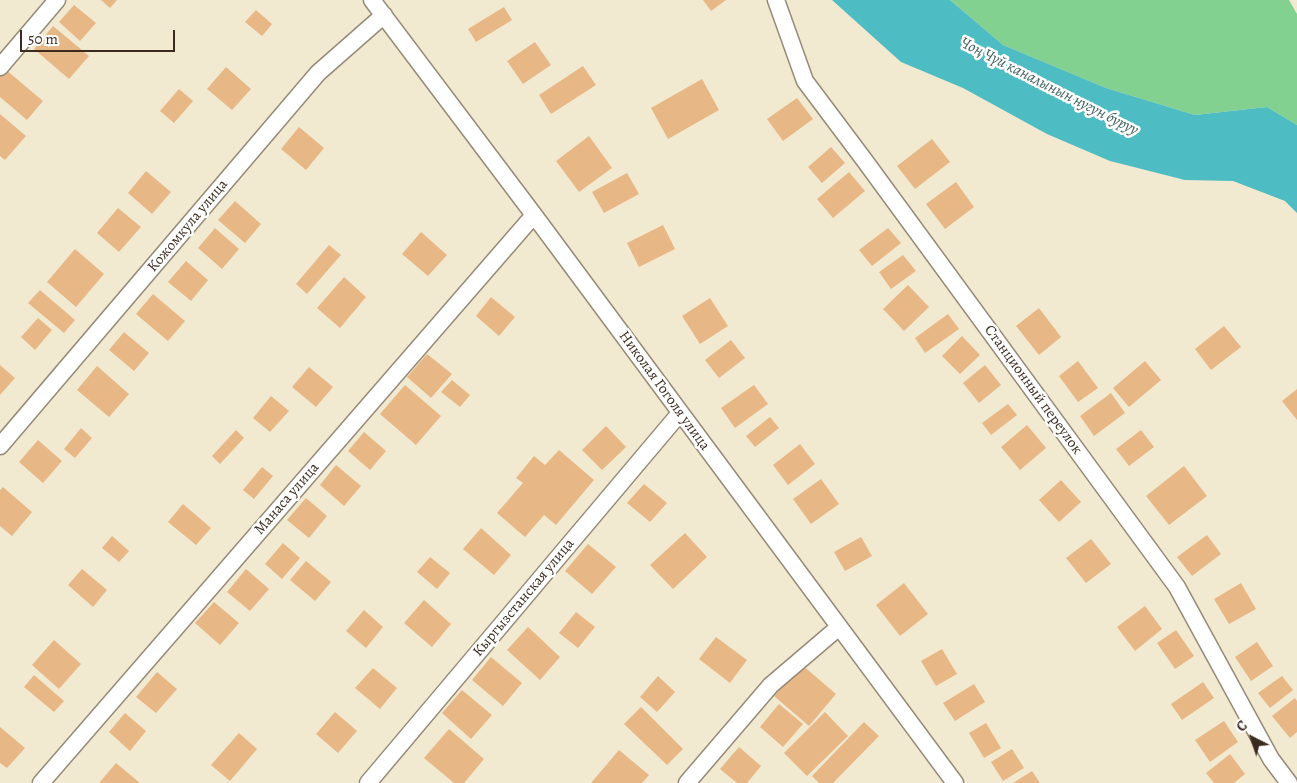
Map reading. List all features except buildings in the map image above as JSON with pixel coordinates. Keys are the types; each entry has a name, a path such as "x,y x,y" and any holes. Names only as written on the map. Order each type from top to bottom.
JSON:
{"street":[{"path":"0,67 57,0"},
{"name":"Николая Гоголя улица","path":"372,0 534,215 954,783"},
{"name":"Станционный переулок","path":"776,0 805,81 1177,587 1271,759 1289,783"},
{"name":"Кожомкула улица","path":"0,446 318,73 384,16"},
{"name":"Манаса улица","path":"41,783 534,215"},
{"name":"Кыргызстанская улица","path":"368,783 680,413"},
{"path":"687,783 771,684 839,627"}],"green space":[{"path":"950,0 1289,0 1297,14 1297,125 1267,107 1195,115 1106,88 1003,45"}],"water":[{"name":"Чоң Чүй каналынын нугун буруу","path":"832,0 950,0 1003,45 1106,88 1195,115 1267,107 1297,125 1297,213 1285,201 1233,181 1185,180 1110,161 1047,134 963,88 901,62"}]}
